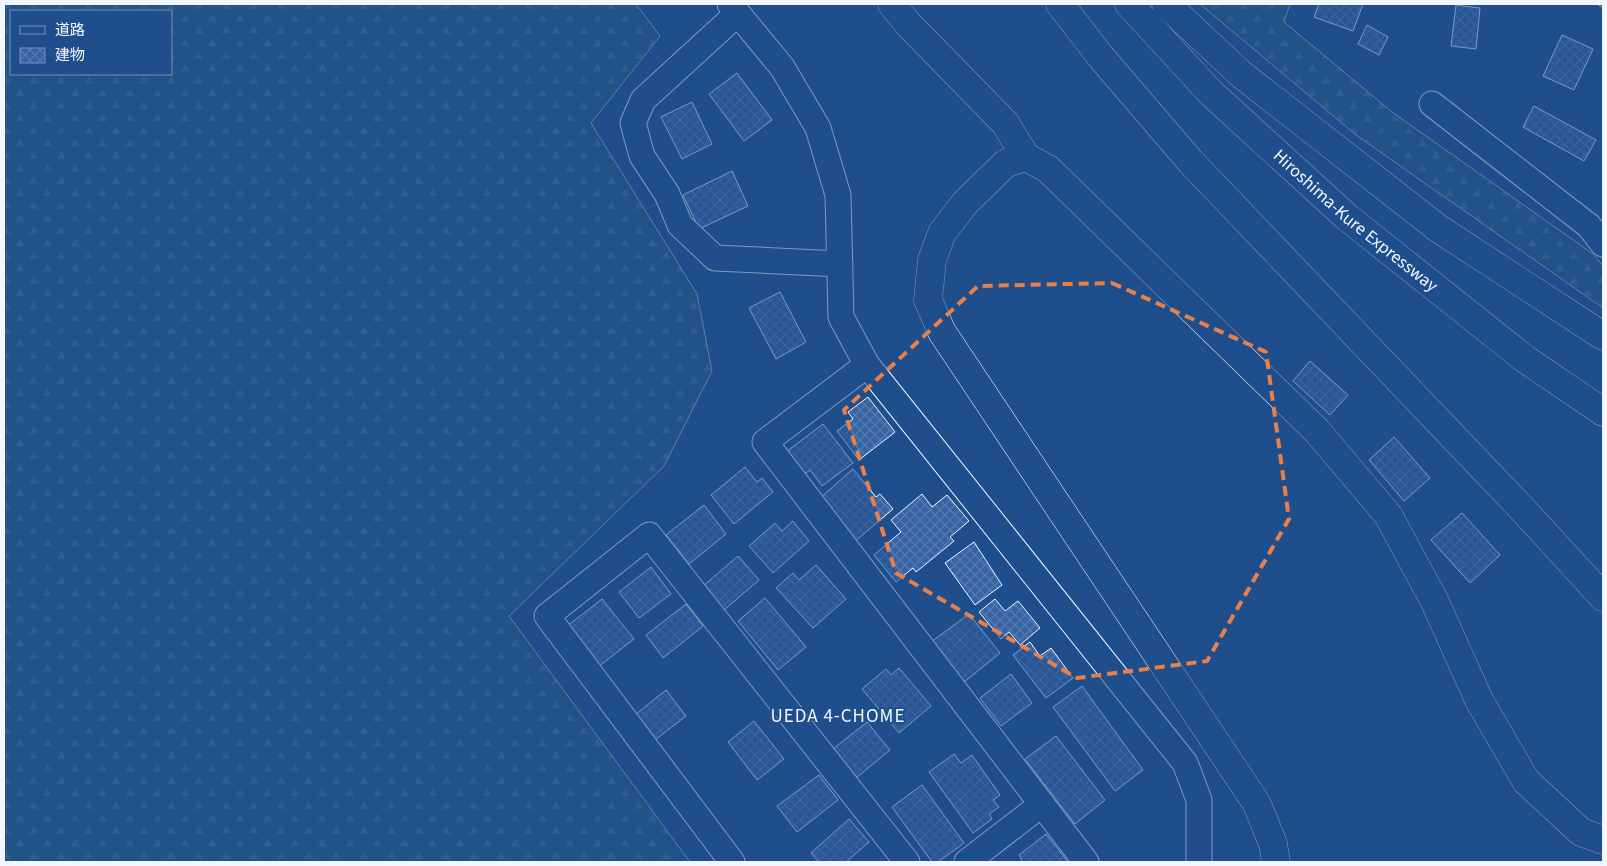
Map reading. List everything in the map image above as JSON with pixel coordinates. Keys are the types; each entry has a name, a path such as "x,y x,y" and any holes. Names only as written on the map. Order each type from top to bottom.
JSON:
{"main road":[{"path":"892,4 909,25 1005,123 1026,157 1048,169 1317,431 1388,515 1434,600 1479,700 1526,781 1581,832 1603,840"},
{"path":"1060,4 1101,57 1191,162 1526,513 1603,597"},
{"name":"Hiroshima-Kure Expressway","path":"1129,4 1212,94 1348,218 1525,359 1603,412"},
{"path":"1166,4 1242,75 1439,230 1603,336"},
{"path":"1026,157 1006,164 965,203 942,233 932,260 928,300 942,332 1257,804 1273,844 1276,862"}],"street":[{"path":"840,264 715,258 680,225 667,194 642,156 633,123 643,100 734,9 782,67 818,128 838,195 840,264 840,317 867,365 1184,763 1199,800 1199,862"},
{"path":"1432,104 1589,226 1603,244"},
{"path":"867,365 765,442 1086,862"},
{"path":"732,862 547,616 649,535 907,862"},
{"path":"967,862 1042,804"}],"highlighted area":[{"path":"1112,283 1266,352 1289,519 1207,661 1077,678 896,573 844,410 978,286"}],"green space":[{"path":"4,4 636,4 660,36 591,123 697,294 712,371 664,466 509,616 690,862 4,862"},
{"path":"1200,4 1290,4 1284,22 1392,112 1593,254 1603,266 1603,308 1356,135"}],"building":[{"path":"1319,4 1363,4 1353,31 1314,17"},
{"path":"1456,5 1480,8 1476,49 1451,46"},
{"path":"1367,25 1388,37 1379,55 1358,44"},
{"path":"1562,35 1593,49 1574,90 1543,76"},
{"path":"737,73 772,120 744,141 709,94"},
{"path":"692,102 712,144 682,159 661,117"},
{"path":"1534,106 1596,140 1584,161 1523,127"},
{"path":"732,171 748,206 699,229 683,195"},
{"path":"780,292 806,342 776,359 749,308"},
{"path":"1310,361 1348,395 1330,415 1293,381"},
{"path":"868,397 895,432 859,460 837,431 853,419 848,412"},
{"path":"823,424 853,463 822,486 810,470 803,475 786,452"},
{"path":"1394,437 1430,478 1404,501 1369,460"},
{"path":"745,467 757,482 762,478 773,492 734,524 711,495"},
{"path":"853,469 876,497 880,494 893,509 853,543 819,499"},
{"path":"922,494 932,507 947,495 969,521 950,537 954,541 916,572 913,568 896,582 874,555 901,532 891,520"},
{"path":"704,505 726,534 689,564 666,535"},
{"path":"1462,513 1500,555 1470,583 1431,540"},
{"path":"793,521 809,541 773,573 749,546 775,523 782,531"},
{"path":"974,542 1002,585 975,605 945,563"},
{"path":"738,556 759,580 723,611 702,587"},
{"path":"816,565 846,599 813,628 776,588 793,573 799,580"},
{"path":"651,567 671,594 639,618 619,592"},
{"path":"765,598 806,647 778,670 738,621"},
{"path":"602,599 634,639 598,667 566,627"},
{"path":"995,599 1005,611 1018,601 1040,628 1020,645 1009,632 1001,639 979,612"},
{"path":"686,604 703,626 663,658 646,635"},
{"path":"969,614 1000,653 963,683 931,642"},
{"path":"1030,642 1040,656 1051,648 1073,678 1046,698 1013,655"},
{"path":"899,668 931,706 899,733 862,689 886,669 891,675"},
{"path":"1011,674 1032,703 1001,726 980,698"},
{"path":"1082,686 1143,770 1115,791 1053,707"},
{"path":"666,690 686,716 655,740 635,715"},
{"path":"754,721 784,759 757,780 728,742"},
{"path":"867,722 890,750 856,778 833,749"},
{"path":"1056,736 1105,800 1075,824 1025,759"},
{"path":"954,754 961,763 972,755 1000,795 993,800 999,807 989,814 992,819 973,833 929,772"},
{"path":"819,775 838,800 797,832 777,806"},
{"path":"922,785 964,843 938,862 932,862 892,807"},
{"path":"849,819 869,842 846,862 819,862 811,853"},
{"path":"1046,834 1068,862 1020,862 1022,860 1019,855"}],"district":[{"name":"UEDA 4-CHOME","path":"838,716"}]}
